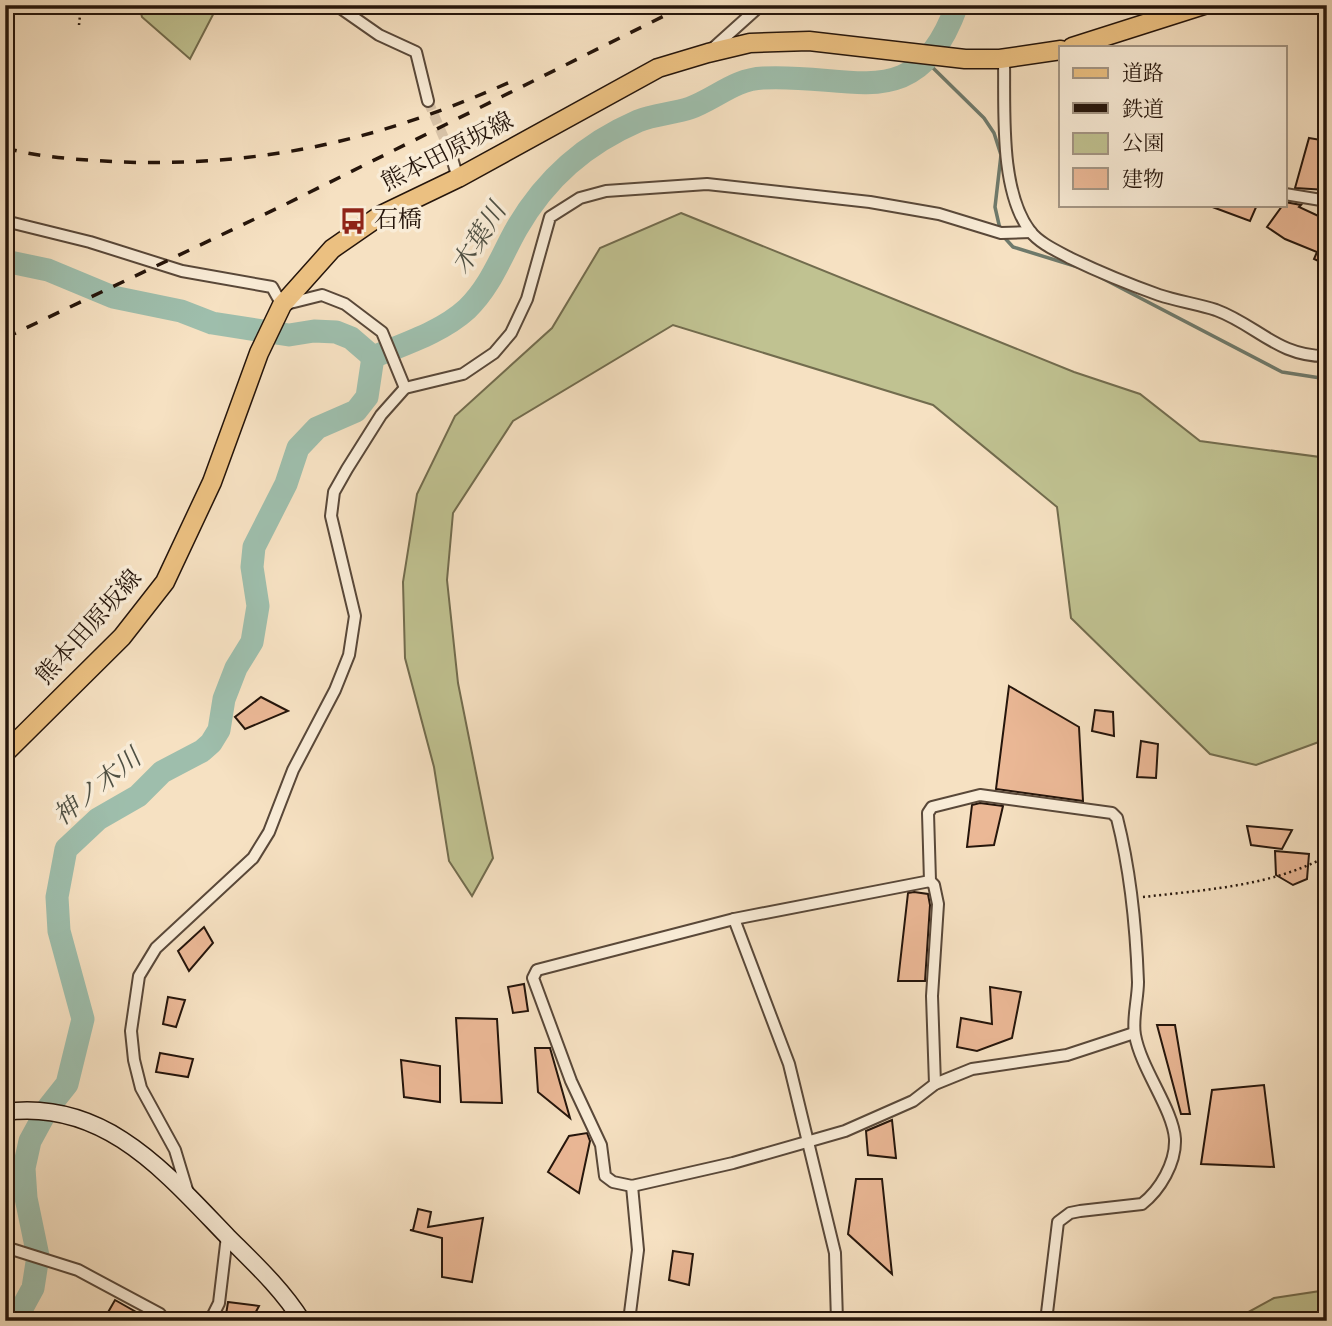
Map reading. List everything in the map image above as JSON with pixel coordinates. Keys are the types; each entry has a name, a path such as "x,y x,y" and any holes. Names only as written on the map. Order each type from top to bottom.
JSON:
{"main road":[{"path":"1075,46 1204,5"},
{"name":"熊本田原坂線","path":"5,753 122,637 166,582 212,482 259,353 278,312 332,249 381,215 458,178 658,68 708,53 751,43 809,41 965,59 1004,59 1059,50"}],"street":[{"path":"336,5 379,35 416,52 428,101"},
{"path":"708,53 761,5"},
{"path":"1004,59 1006,153 1018,209 1031,232 1054,249 1099,272 1161,295 1217,311 1279,347 1304,357 1327,356"},
{"path":"450,152 458,178"},
{"path":"188,1195 175,1150 141,1088 134,1060 131,1031 139,976 156,948 254,858 269,832 293,770 335,690 349,655 355,616 331,516 334,492 381,415 405,388 463,374 495,353 511,333 527,299 550,217 580,198 606,191 707,184 738,185 939,214 1001,233 1031,232"},
{"path":"1286,194 1327,201"},
{"path":"5,221 90,242 182,271 272,287 278,312 322,295 345,304 382,332 405,388"},
{"path":"935,1084 932,996 938,904 934,885 930,881 928,813 932,807 981,795 1112,813 1116,817 1126,854 1134,898 1138,1000 1134,1032 1146,1071 1175,1139 1172,1158 1161,1185 1142,1204 1070,1213 1059,1222 1046,1321"},
{"path":"930,881 734,919 537,970 533,978 571,1081 601,1145 605,1176 613,1182 632,1186 807,1144 845,1131 914,1101 935,1084 972,1069 1067,1055 1134,1032"},
{"path":"734,919 789,1064 835,1253 837,1321"},
{"path":"13,1111 72,1117 94,1124 137,1147 276,1285 302,1321"},
{"path":"629,1321 638,1250 632,1186"},
{"path":"210,1321 219,1303 227,1236"},
{"path":"5,1247 78,1270 160,1314 165,1321"}],"path":[{"path":"79,25 81,5"},
{"path":"1134,898 1214,888 1293,872 1327,856"}],"green space":[{"path":"139,5 218,5 190,59 142,17"},
{"path":"681,213 1074,372 1140,394 1200,441 1327,458 1327,739 1256,765 1210,754 1071,618 1057,507 933,405 673,325 513,421 453,513 447,580 458,683 493,858 472,896 449,861 434,767 405,658 403,582 417,494 455,416 552,328 600,248"},
{"path":"1327,1290 1327,1321 1232,1321 1274,1298"}],"building":[{"path":"1309,138 1327,141 1327,190 1295,188"},
{"path":"1286,202 1301,205 1299,207 1327,220 1327,265 1314,259 1317,252 1285,239 1267,227 1282,206 1286,206"},
{"path":"1210,206 1257,206 1250,221"},
{"path":"1009,686 1079,727 1083,801 996,789"},
{"path":"261,697 288,711 245,729 235,717"},
{"path":"1095,710 1113,712 1114,736 1092,731"},
{"path":"1141,741 1158,744 1156,778 1137,777"},
{"path":"980,803 1003,806 994,845 967,847 972,805"},
{"path":"1247,826 1292,830 1282,849 1251,845"},
{"path":"1275,851 1309,854 1307,879 1293,885 1276,875"},
{"path":"908,893 928,894 930,905 925,981 898,981"},
{"path":"204,927 213,943 189,971 178,951"},
{"path":"524,984 528,1011 513,1013 508,987"},
{"path":"990,987 1021,992 1012,1038 977,1051 957,1047 961,1018 992,1024"},
{"path":"168,997 185,1000 176,1027 163,1024"},
{"path":"456,1018 497,1019 502,1103 461,1102"},
{"path":"1157,1025 1175,1025 1190,1114 1181,1114"},
{"path":"535,1048 550,1048 570,1118 538,1092"},
{"path":"160,1053 193,1059 188,1077 156,1072"},
{"path":"401,1060 440,1066 440,1102 404,1097"},
{"path":"1264,1085 1274,1167 1201,1164 1212,1090"},
{"path":"892,1120 896,1158 868,1155 866,1131"},
{"path":"587,1133 590,1141 579,1193 548,1172 569,1136"},
{"path":"856,1179 882,1179 892,1274 848,1234"},
{"path":"418,1209 431,1212 428,1227 483,1218 472,1282 442,1277 442,1238 410,1230 413,1230"},
{"path":"673,1251 693,1254 689,1285 669,1280"},
{"path":"115,1300 152,1321 103,1321"},
{"path":"228,1302 259,1306 251,1321 225,1321"}],"waterway":[{"name":"木葉川","path":"5,261 48,270 113,297 181,311 212,323 289,335 314,331 336,332 351,338 373,357 434,331 467,309 489,281 517,228 541,193 568,164 601,140 638,121 690,108 753,79 879,82 902,76 922,63 941,40 957,5"},
{"path":"928,63 984,118 994,133 1001,155 995,207 1000,229"},
{"path":"1003,236 1013,247 1078,267"},
{"path":"1098,276 1282,372 1327,379"},
{"name":"神ノ木川","path":"15,1321 33,1288 38,1256 26,1198 24,1168 30,1141 48,1108 67,1084 83,1019 59,931 57,897 66,849 98,819 138,796 162,772 202,751 211,743 219,730 224,699 236,668 252,642 258,606 252,567 254,547 286,484 298,448 317,428 356,411 367,397 373,357"}],"tunnel":[{"path":"428,101 450,152"}],"railway":[{"path":"5,338 282,206 686,5"},
{"path":"5,148 48,156 122,162 176,162 277,153 374,132 422,117 519,78"}],"place":[{"name":"石橋","path":"353,221"}]}
